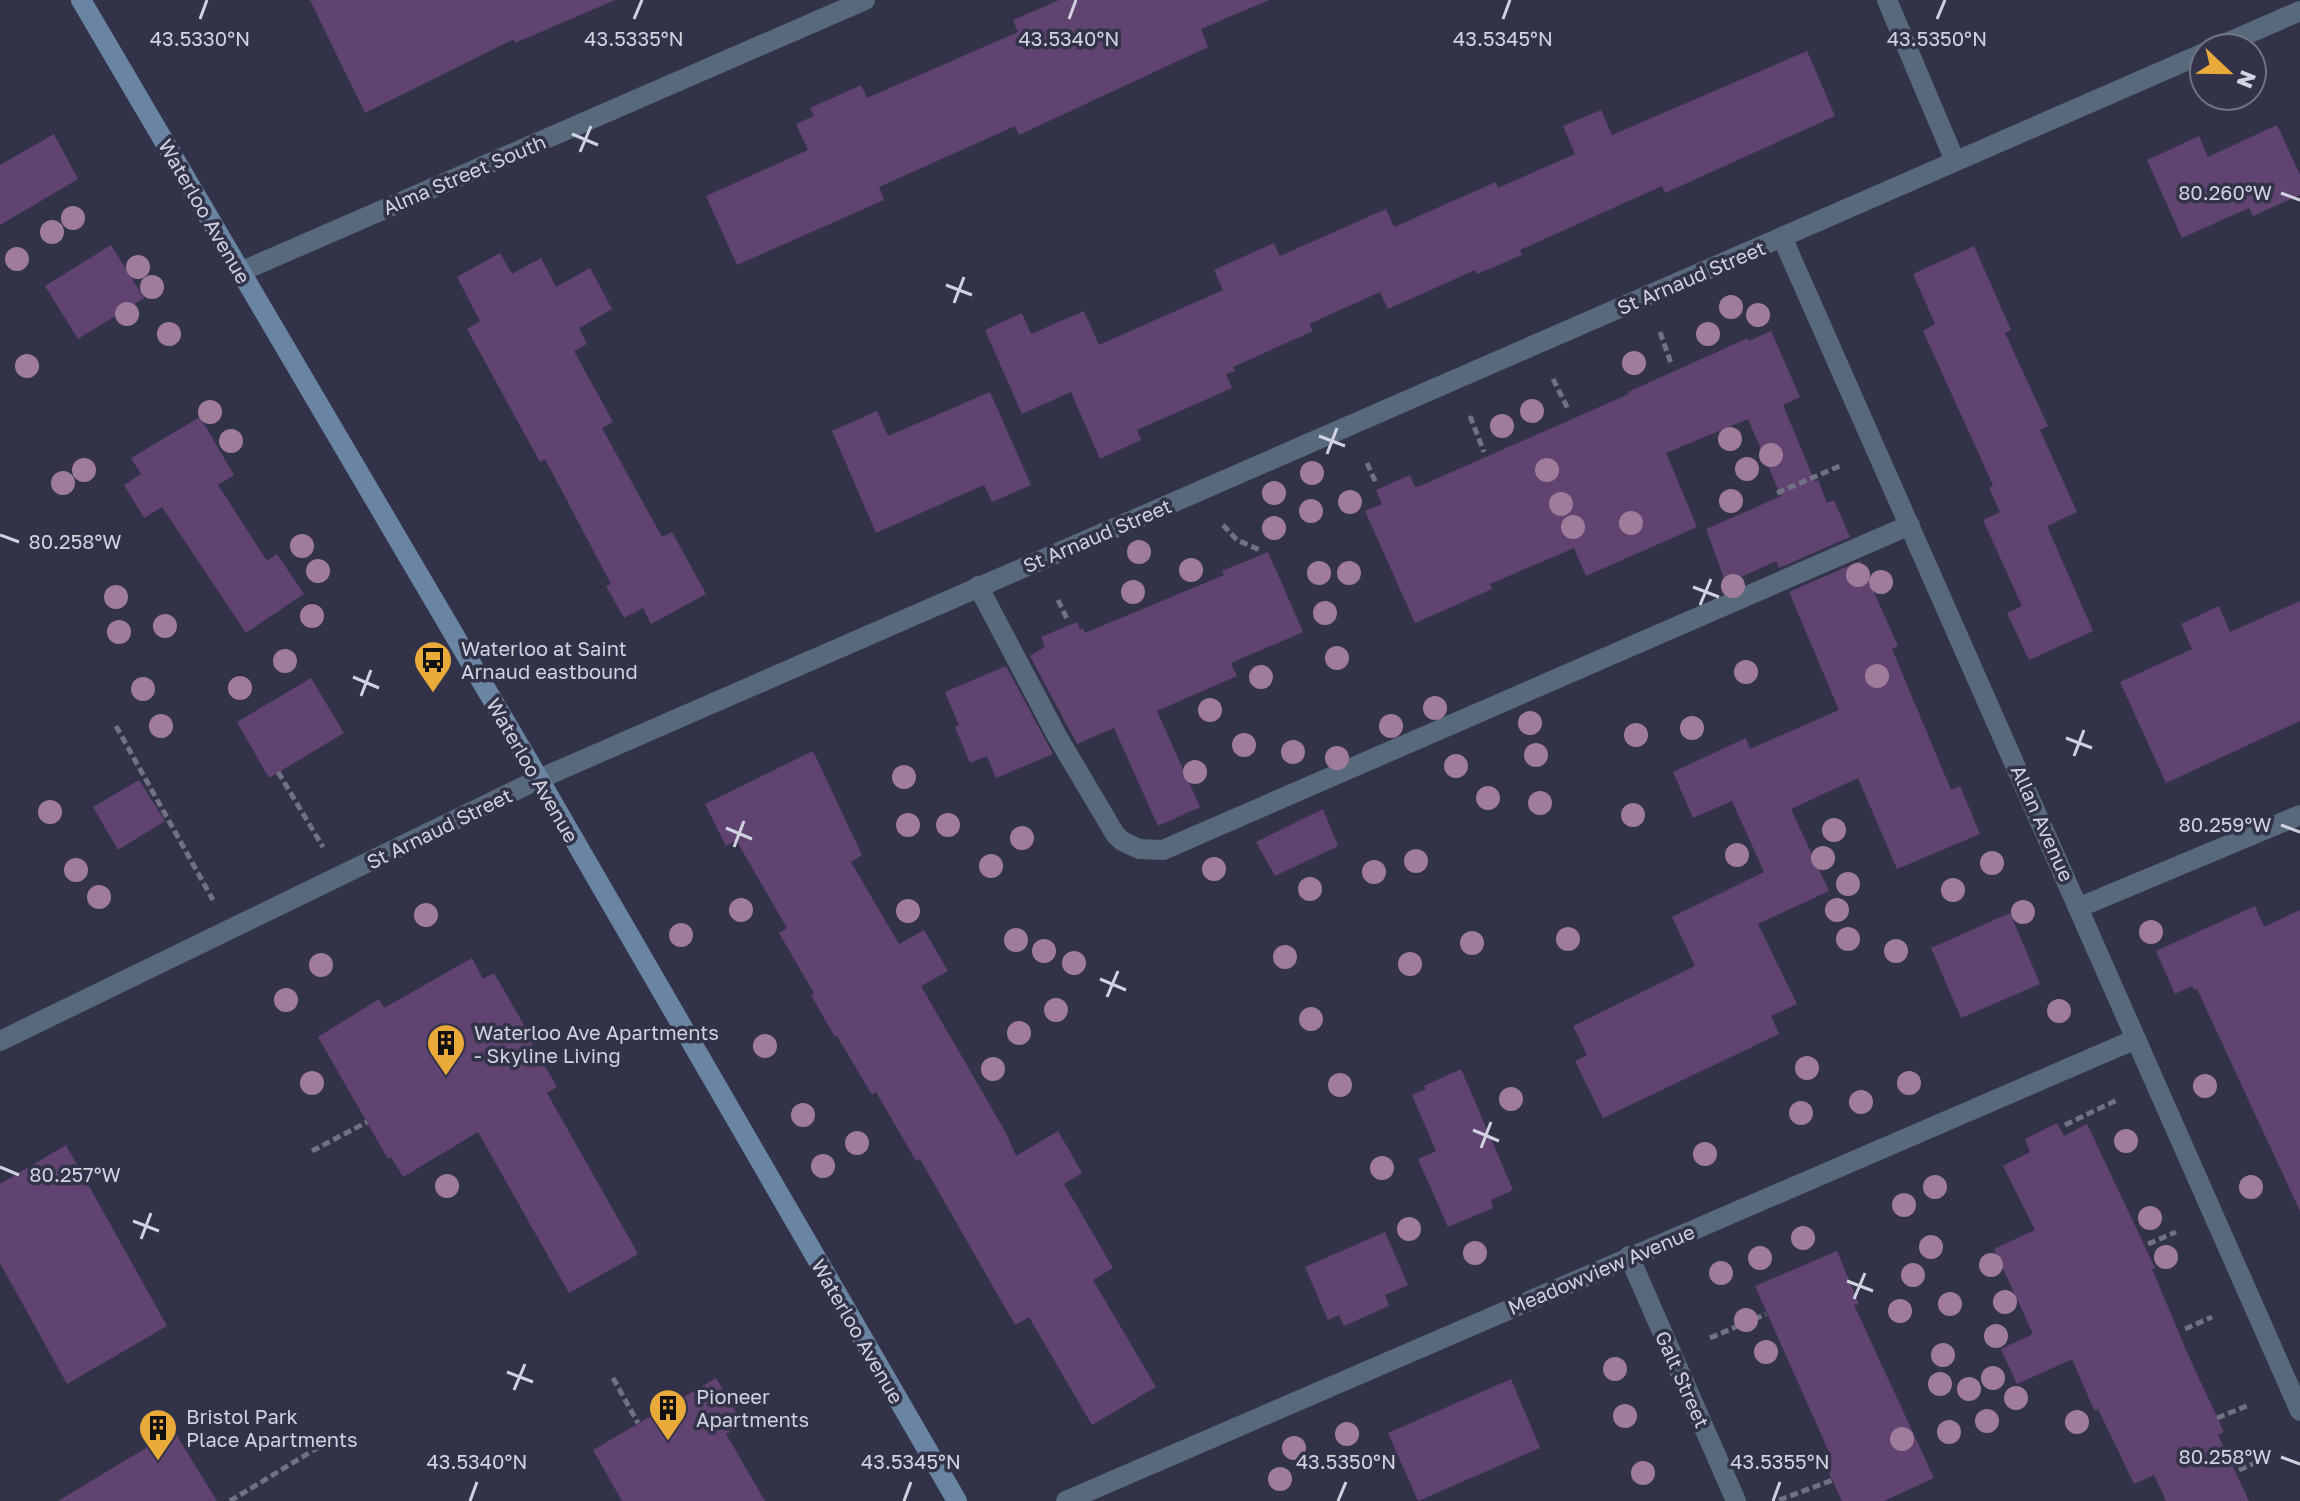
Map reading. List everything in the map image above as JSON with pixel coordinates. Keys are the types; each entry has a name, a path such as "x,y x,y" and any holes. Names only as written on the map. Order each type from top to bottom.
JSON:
{"street":[{"name":"Waterloo Avenue","path":"81,0 539,779 957,1501"},
{"name":"Alma Street South","path":"240,272 865,0"},
{"path":"1887,0 1955,161"},
{"path":"2252,32 2300,11"},
{"name":"St Arnaud Street","path":"0,1041 539,779 2188,60"},
{"name":"Allan Avenue","path":"1782,237 2300,1411"},
{"path":"978,586 1057,736 1109,825 1122,841 1150,852 1163,850 1910,525"},
{"path":"2080,907 2300,815"},
{"name":"Meadowview Avenue","path":"1066,1501 2136,1039"},
{"name":"Galt Street","path":"1629,1256 1736,1501"}],"path":[{"path":"1660,332 1672,366"},
{"path":"1553,379 1568,409"},
{"path":"1470,416 1484,452"},
{"path":"1367,463 1376,483"},
{"path":"1777,493 1842,465"},
{"path":"1223,525 1237,540 1260,550"},
{"path":"1058,600 1068,621"},
{"path":"116,726 229,929"},
{"path":"278,772 340,876"},
{"path":"2065,1125 2119,1099"},
{"path":"312,1151 367,1122"},
{"path":"2148,1244 2176,1232"},
{"path":"1710,1338 1766,1314"},
{"path":"2185,1329 2212,1317"},
{"path":"613,1378 638,1423"},
{"path":"2217,1418 2249,1405"},
{"path":"230,1501 317,1448"},
{"path":"2239,1470 2271,1456"},
{"path":"1779,1500 1833,1480"}],"building":[{"path":"310,0 615,0 515,43 514,39 365,113"},
{"path":"1059,0 1269,0 1201,29 1208,47 1019,135 1015,126 879,187 884,200 737,265 706,196 808,150 796,124 814,116 810,108 861,85 867,98 1018,32 1013,20"},
{"path":"1807,51 1835,116 1665,193 1662,186 1520,250 1522,255 1477,274 1475,270 1388,309 1380,292 1309,324 1313,331 1233,367 1235,371 1226,374 1232,388 1137,430 1141,440 1100,459 1071,392 1022,414 985,330 1022,313 1031,334 1084,311 1099,345 1223,290 1214,270 1274,243 1280,256 1386,209 1394,227 1496,182 1498,188 1575,154 1563,126 1601,110 1612,135"},
{"path":"2277,125 2300,175 2300,195 2253,216 2249,208 2182,238 2147,160 2199,136 2208,157"},
{"path":"54,134 78,179 0,225 0,165"},
{"path":"111,245 144,298 78,339 45,286"},
{"path":"1974,246 2011,330 2005,333 2048,426 2040,430 2077,512 2047,526 2093,631 2029,660 2007,613 2022,606 1983,520 2000,512 1989,488 1993,485 1923,331 1935,324 1913,274"},
{"path":"500,253 512,274 541,258 556,287 590,268 612,309 579,328 587,344 574,351 613,422 602,428 662,537 672,532 706,594 651,624 643,608 624,618 606,586 611,584 545,459 540,462 467,329 480,321 457,277"},
{"path":"1771,331 1800,397 1783,405 1815,482 1818,480 1827,503 1834,500 1850,537 1779,568 1776,561 1726,584 1706,529 1781,496 1748,419 1666,453 1697,527 1586,576 1574,548 1490,584 1492,589 1415,623 1365,511 1382,504 1376,490 1410,475 1415,487 1420,486 1748,338 1749,341"},
{"path":"990,392 1031,485 992,502 984,485 876,533 832,431 877,411 888,436"},
{"path":"200,417 234,475 218,485 267,561 277,554 304,594 246,633 162,507 144,518 124,485 141,474 131,458"},
{"path":"1268,552 1303,632 1231,663 1237,676 1157,711 1200,807 1158,826 1114,728 1077,744 1030,656 1045,647 1041,637 1077,622 1085,633 1224,575 1222,571"},
{"path":"1860,561 1898,646 1892,649 1951,790 1960,786 1980,834 1897,869 1858,778 1791,809 1829,891 1758,924 1797,1004 1771,1016 1779,1034 1603,1118 1575,1061 1587,1055 1573,1026 1695,966 1672,917 1764,872 1732,801 1693,818 1673,772 1746,738 1750,749 1839,710 1789,592"},
{"path":"2300,601 2300,721 2166,783 2120,682 2192,649 2181,624 2219,606 2230,632"},
{"path":"1006,666 1053,754 996,778 987,756 970,763 945,692"},
{"path":"311,678 344,733 269,778 237,722"},
{"path":"813,751 862,855 851,862 899,944 924,930 948,971 921,986 1006,1133 1016,1156 1058,1131 1082,1173 1064,1184 1113,1268 1093,1280 1156,1387 1092,1425 1029,1317 1015,1325 920,1159 916,1161 876,1092 872,1095 835,1037 779,933 787,928 736,840 726,846 705,804"},
{"path":"139,780 165,821 118,850 93,807"},
{"path":"1323,809 1338,846 1275,876 1256,842"},
{"path":"2255,906 2264,927 2300,910 2300,1211 2197,989 2194,990 2192,986 2175,994 2156,951"},
{"path":"2010,913 2040,984 1961,1018 1931,948"},
{"name":"Waterloo Ave Apartments - Skyline Living","path":"472,958 483,979 494,973 524,1025 557,1087 547,1093 638,1254 569,1293 478,1132 403,1177 391,1157 388,1159 318,1037 379,999 384,1008"},
{"path":"1461,1069 1513,1190 1491,1200 1493,1208 1448,1227 1418,1159 1436,1151 1412,1095"},
{"path":"2057,1123 2064,1136 2087,1124 2155,1268 2152,1269 2224,1432 2218,1435 2249,1501 2166,1501 2154,1475 2134,1484 2098,1409 2094,1410 2072,1359 2017,1384 2001,1349 2033,1334 1994,1249 2035,1230 2003,1166 2030,1152 2025,1139"},
{"path":"66,1145 167,1326 67,1384 0,1263 0,1184"},
{"path":"1385,1232 1408,1285 1385,1295 1389,1306 1344,1326 1339,1315 1328,1320 1305,1267"},
{"path":"1837,1251 1859,1304 1854,1305 1934,1478 1884,1501 1842,1501 1821,1456 1829,1452 1755,1286"},
{"name":"Pioneer Apartments","path":"716,1378 743,1424 726,1434 765,1501 622,1501 593,1450"},
{"path":"1511,1379 1540,1448 1418,1501 1388,1433"},
{"name":"Bristol Park Place Apartments","path":"174,1431 217,1501 58,1501"}],"place":[{"name":"Waterloo at Saint Arnaud eastbound","path":"433,694"},
{"name":"Waterloo Ave Apartments - Skyline Living","path":"446,1077"},
{"name":"Pioneer Apartments","path":"668,1442"},
{"name":"Bristol Park Place Apartments","path":"158,1462"}]}
